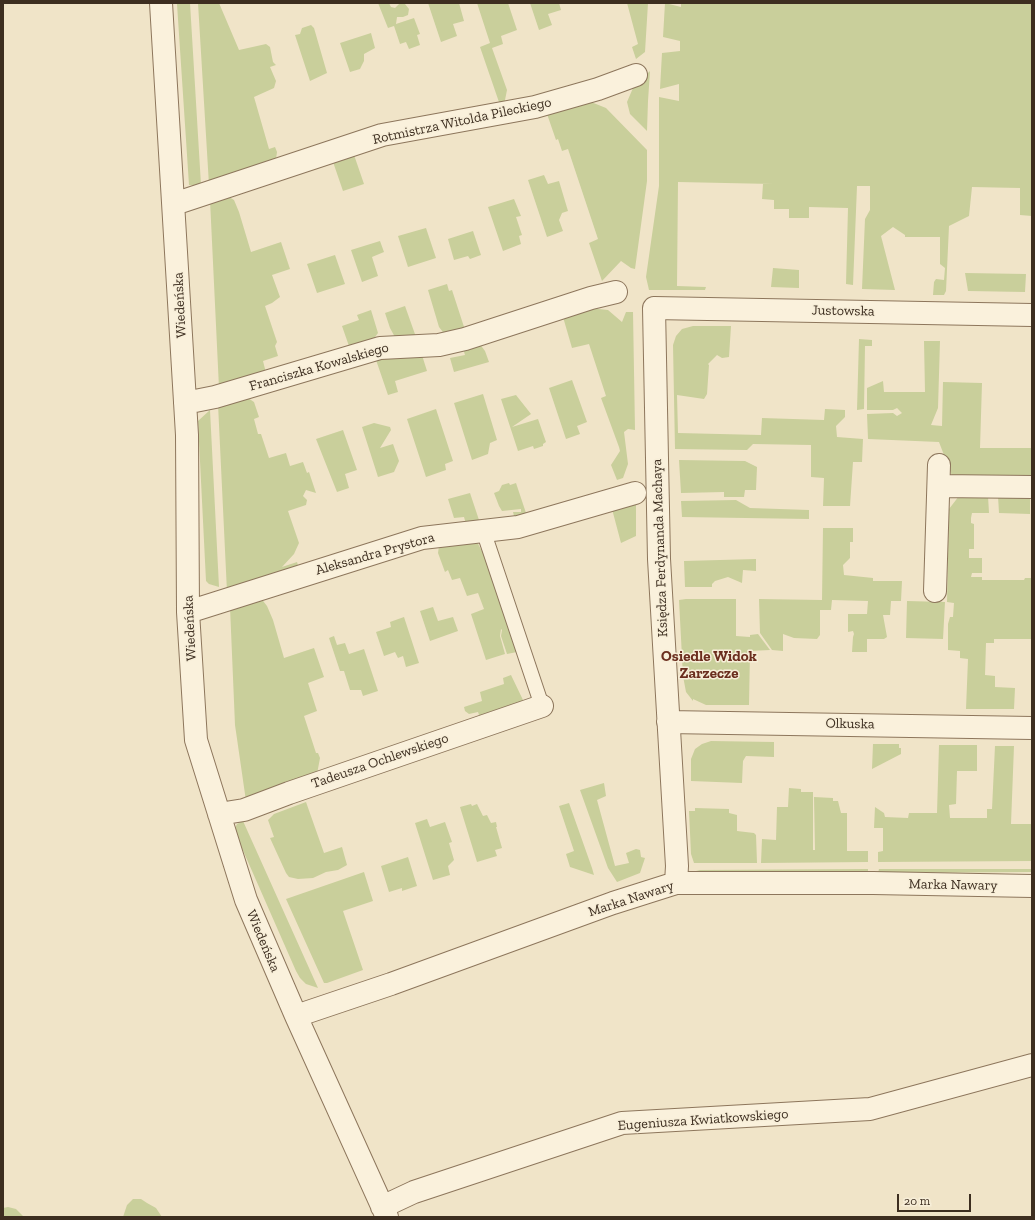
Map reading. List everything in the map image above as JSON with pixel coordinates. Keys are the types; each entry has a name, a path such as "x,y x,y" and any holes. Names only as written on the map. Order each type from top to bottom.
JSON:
{"street":[{"name":"Wiedeńska","path":"161,3 187,435 188,612 196,740 246,900 296,1016 385,1212"},
{"name":"Rotmistrza Witolda Pileckiego","path":"174,204 382,135 535,107 598,89 636,75"},
{"name":"Franciszka Kowalskiego","path":"185,403 229,393 380,348 439,344 465,339 591,298 616,292"},
{"name":"Justowska","path":"654,308 1032,314"},
{"name":"Księdza Ferdynanda Machaya","path":"654,308 659,559 678,866 676,883"},
{"path":"935,591 939,465"},
{"path":"939,486 1032,487"},
{"name":"Aleksandra Prystora","path":"188,612 422,538 483,530 518,528 635,493"},
{"name":"Tadeusza Ochlewskiego","path":"219,814 244,810 289,792 542,706"},
{"name":"Olkuska","path":"668,722 1032,728"},
{"name":"Marka Nawary","path":"296,1016 391,984 613,903 676,883 873,883 1032,886"},
{"name":"Eugeniusza Kwiatkowskiego","path":"385,1212 414,1192 622,1123 870,1109 1032,1065"}],"lane":[{"path":"483,530 542,706"}],"green space":[{"path":"190,3 201,185 198,186 189,185 177,4"},
{"path":"198,3 219,3 239,50 266,44 270,47 273,62 276,65 270,67 276,81 274,88 254,97 269,149 275,147 277,152 276,159 209,185"},
{"path":"378,3 389,3 391,7 395,8 400,3 405,4 409,9 408,15 397,17 396,24 414,18 420,34 417,35 420,45 409,49 406,42 400,44 394,26 388,28"},
{"path":"428,3 459,3 464,21 453,24 457,36 441,42"},
{"path":"477,3 508,3 517,30 501,36 503,44 492,48 507,90 504,105 500,105 480,47 490,43"},
{"path":"530,3 559,3 561,10 548,14 552,25 539,30"},
{"path":"627,3 648,3 645,52 636,59 632,47 638,44"},
{"path":"665,3 681,7 681,3 1032,3 1032,216 1020,215 1020,188 972,187 969,216 949,226 946,291 944,295 933,295 934,282 936,279 944,280 945,268 940,264 940,237 905,237 905,235 893,227 881,236 895,290 862,289 865,219 870,210 870,186 857,186 853,285 846,284 848,208 809,207 809,218 789,218 789,209 774,209 774,200 762,199 763,184 773,184 678,182 677,286 706,287 705,290 649,290 646,277 659,186 659,97 679,101 679,84 660,89 662,53 680,51 680,41 663,37"},
{"path":"311,25 314,28 327,73 310,81 295,35 300,34 302,28"},
{"path":"371,33 375,48 364,54 364,61 360,69 350,72 340,43"},
{"path":"650,71 647,131 630,114 627,102 633,88"},
{"path":"591,102 606,108 647,150 647,181 635,269 621,261 602,281 589,243 598,239 568,149 562,151 558,139 556,140 547,114"},
{"path":"353,152 364,184 343,191 332,159"},
{"path":"544,175 548,184 559,181 568,211 562,213 559,220 563,231 547,237 528,180"},
{"path":"226,195 234,200 251,252 281,242 290,269 272,275 280,297 265,306 277,342 275,346 278,356 263,361 266,373 219,388 210,200"},
{"path":"514,199 521,216 516,217 522,235 519,236 521,244 503,251 488,207"},
{"path":"426,228 436,258 408,267 398,236"},
{"path":"473,231 481,255 470,259 468,256 454,260 448,239"},
{"path":"380,241 384,252 372,257 378,276 362,282 351,250"},
{"path":"335,255 345,284 317,293 307,264"},
{"path":"773,268 799,270 799,288 771,287"},
{"path":"965,273 1026,274 1025,292 968,291"},
{"path":"447,284 449,291 452,290 465,330 446,336 439,327 428,290"},
{"path":"405,306 416,337 396,339 390,328 385,313"},
{"path":"589,308 608,310 622,322 626,312 633,312 635,430 628,429 624,432 628,464 623,478 617,480 611,465 620,451 601,398 606,396 589,344 572,348 563,317"},
{"path":"371,310 378,333 372,341 350,349 342,326 359,320 357,315"},
{"path":"693,326 731,326 729,357 722,358 717,355 708,364 707,394 704,399 677,395 678,433 761,435 762,418 824,420 825,409 845,410 845,417 836,426 837,437 863,439 862,462 853,462 850,506 823,506 824,478 811,477 811,445 753,444 747,450 675,449 673,345 676,336 682,329"},
{"path":"859,339 872,340 872,346 865,346 864,409 857,410"},
{"path":"924,341 940,341 938,408 931,425 942,426 943,382 982,383 980,448 1032,448 1032,479 952,476 939,442 868,439 867,414 893,413 897,416 902,413 897,408 893,410 867,410 867,388 883,381 884,392 925,392"},
{"path":"479,343 485,351 489,362 454,372 450,358 465,355 463,348"},
{"path":"421,352 427,371 395,381 398,392 388,395 375,357"},
{"path":"572,380 587,422 577,426 580,434 566,439 549,388"},
{"path":"483,394 497,440 490,443 488,454 472,460 454,403"},
{"path":"516,395 531,414 512,427 538,419 546,442 543,446 534,449 533,446 518,451 501,399"},
{"path":"245,396 254,402 259,417 254,419 258,434 261,434 269,458 286,453 290,466 303,462 307,473 309,472 316,493 306,490 303,496 307,500 306,505 288,511 299,543 294,554 282,567 297,562 299,569 227,592 218,404"},
{"path":"436,409 453,461 445,464 446,470 426,477 407,419"},
{"path":"210,410 219,587 209,584 206,581 198,421"},
{"path":"374,423 390,427 391,430 380,448 393,444 399,461 394,472 378,477 362,427"},
{"path":"343,430 357,470 345,474 349,488 337,492 316,439"},
{"path":"679,460 745,461 757,467 756,490 745,490 744,497 724,497 724,492 681,493"},
{"path":"509,483 510,485 516,483 527,516 515,520 513,512 521,512 521,509 502,511 499,506 494,493 499,491 502,485"},
{"path":"470,493 480,523 466,524 464,517 454,518 448,499"},
{"path":"1030,495 1030,514 999,513 998,496"},
{"path":"959,496 988,496 989,513 972,513 971,523 974,524 974,549 969,549 969,558 982,558 982,573 972,573 971,577 982,577 982,580 1024,580 1025,578 1032,578 1032,639 994,639 994,643 986,643 985,675 995,676 995,687 1015,688 1014,709 966,709 968,659 960,658 960,651 948,650 948,624 950,617 953,617 954,603 947,602 949,509"},
{"path":"736,500 750,508 809,510 809,519 682,517 681,501"},
{"path":"636,502 636,536 621,543 612,509"},
{"path":"823,528 853,528 853,542 850,542 850,558 843,565 844,575 873,578 873,581 902,581 901,601 891,601 890,615 883,615 887,637 884,639 867,639 867,652 852,652 854,634 853,631 848,632 848,614 867,614 868,601 832,600 831,610 820,610 820,635 817,639 794,638 783,634 783,651 772,650 760,633 759,599 822,600"},
{"path":"477,542 483,553 517,652 507,654 501,636 501,629 500,636 505,654 486,660 471,614 484,609 478,593 467,596 460,578 452,580 448,570 445,572 438,553 439,546"},
{"path":"756,559 756,571 743,570 742,583 728,577 715,581 712,584 712,587 685,587 684,561"},
{"path":"260,597 267,606 273,620 284,658 314,648 324,677 308,683 317,711 304,716 316,753 318,753 320,758 317,774 246,801 235,725 230,607"},
{"path":"736,599 736,636 750,637 750,635 758,634 770,650 750,651 749,705 706,705 693,699 693,701 686,692 683,676 679,600"},
{"path":"907,601 945,602 943,639 906,638"},
{"path":"433,607 438,621 453,617 458,631 430,641 420,611"},
{"path":"404,617 419,663 406,667 403,656 398,658 395,652 384,656 376,632 391,627 390,622"},
{"path":"334,636 337,645 345,643 349,654 364,649 378,691 363,696 361,690 350,690 344,671 340,671 329,638"},
{"path":"511,675 523,700 520,704 480,718 478,712 469,714 465,711 464,707 482,701 480,692 504,684 503,678"},
{"path":"711,741 774,742 774,757 746,756 743,761 742,783 691,781 691,759 695,749 702,744"},
{"path":"873,744 899,744 901,754 872,769"},
{"path":"939,745 977,745 977,771 957,771 956,804 949,805 950,818 987,818 987,809 992,809 995,746 1014,746 1011,824 1032,824 1032,861 878,862 878,852 883,851 883,828 874,828 875,807 884,813 885,817 908,818 909,813 937,813"},
{"path":"604,783 606,796 597,800 615,866 629,863 626,853 636,849 640,850 641,857 645,858 640,873 617,882 608,868 580,790"},
{"path":"789,788 801,789 801,792 813,792 813,850 815,850 814,797 833,798 833,801 838,801 841,813 847,813 847,851 868,851 868,862 761,863 762,839 776,840 777,807 788,807"},
{"path":"306,802 324,853 342,847 347,865 338,870 326,872 313,878 298,879 289,877 286,873 270,838 274,837 268,820 274,814"},
{"path":"569,803 594,875 570,867 566,854 574,851 559,806"},
{"path":"471,804 472,806 477,804 483,816 487,815 491,823 496,822 502,848 495,850 497,856 477,862 460,807"},
{"path":"695,808 729,809 729,813 737,815 737,831 754,833 756,835 757,863 694,863 691,854 689,811 695,811"},
{"path":"427,819 430,827 445,822 452,842 449,843 454,860 448,866 450,875 433,880 415,823"},
{"path":"243,821 318,988 306,984 296,971 234,830 237,824"},
{"path":"408,857 417,886 402,891 402,888 389,892 381,866"},
{"path":"868,869 868,873 704,872 696,870"},
{"path":"879,869 1032,869 1032,872 878,873"},
{"path":"364,872 373,901 343,911 363,970 324,983 286,899"},
{"path":"133,1199 141,1199 156,1208 162,1217 123,1217 127,1205"},
{"path":"8,1207 16,1209 24,1217 3,1217 3,1208"}],"district":[{"name":"Osiedle Widok Zarzecze","path":"709,666"}]}
